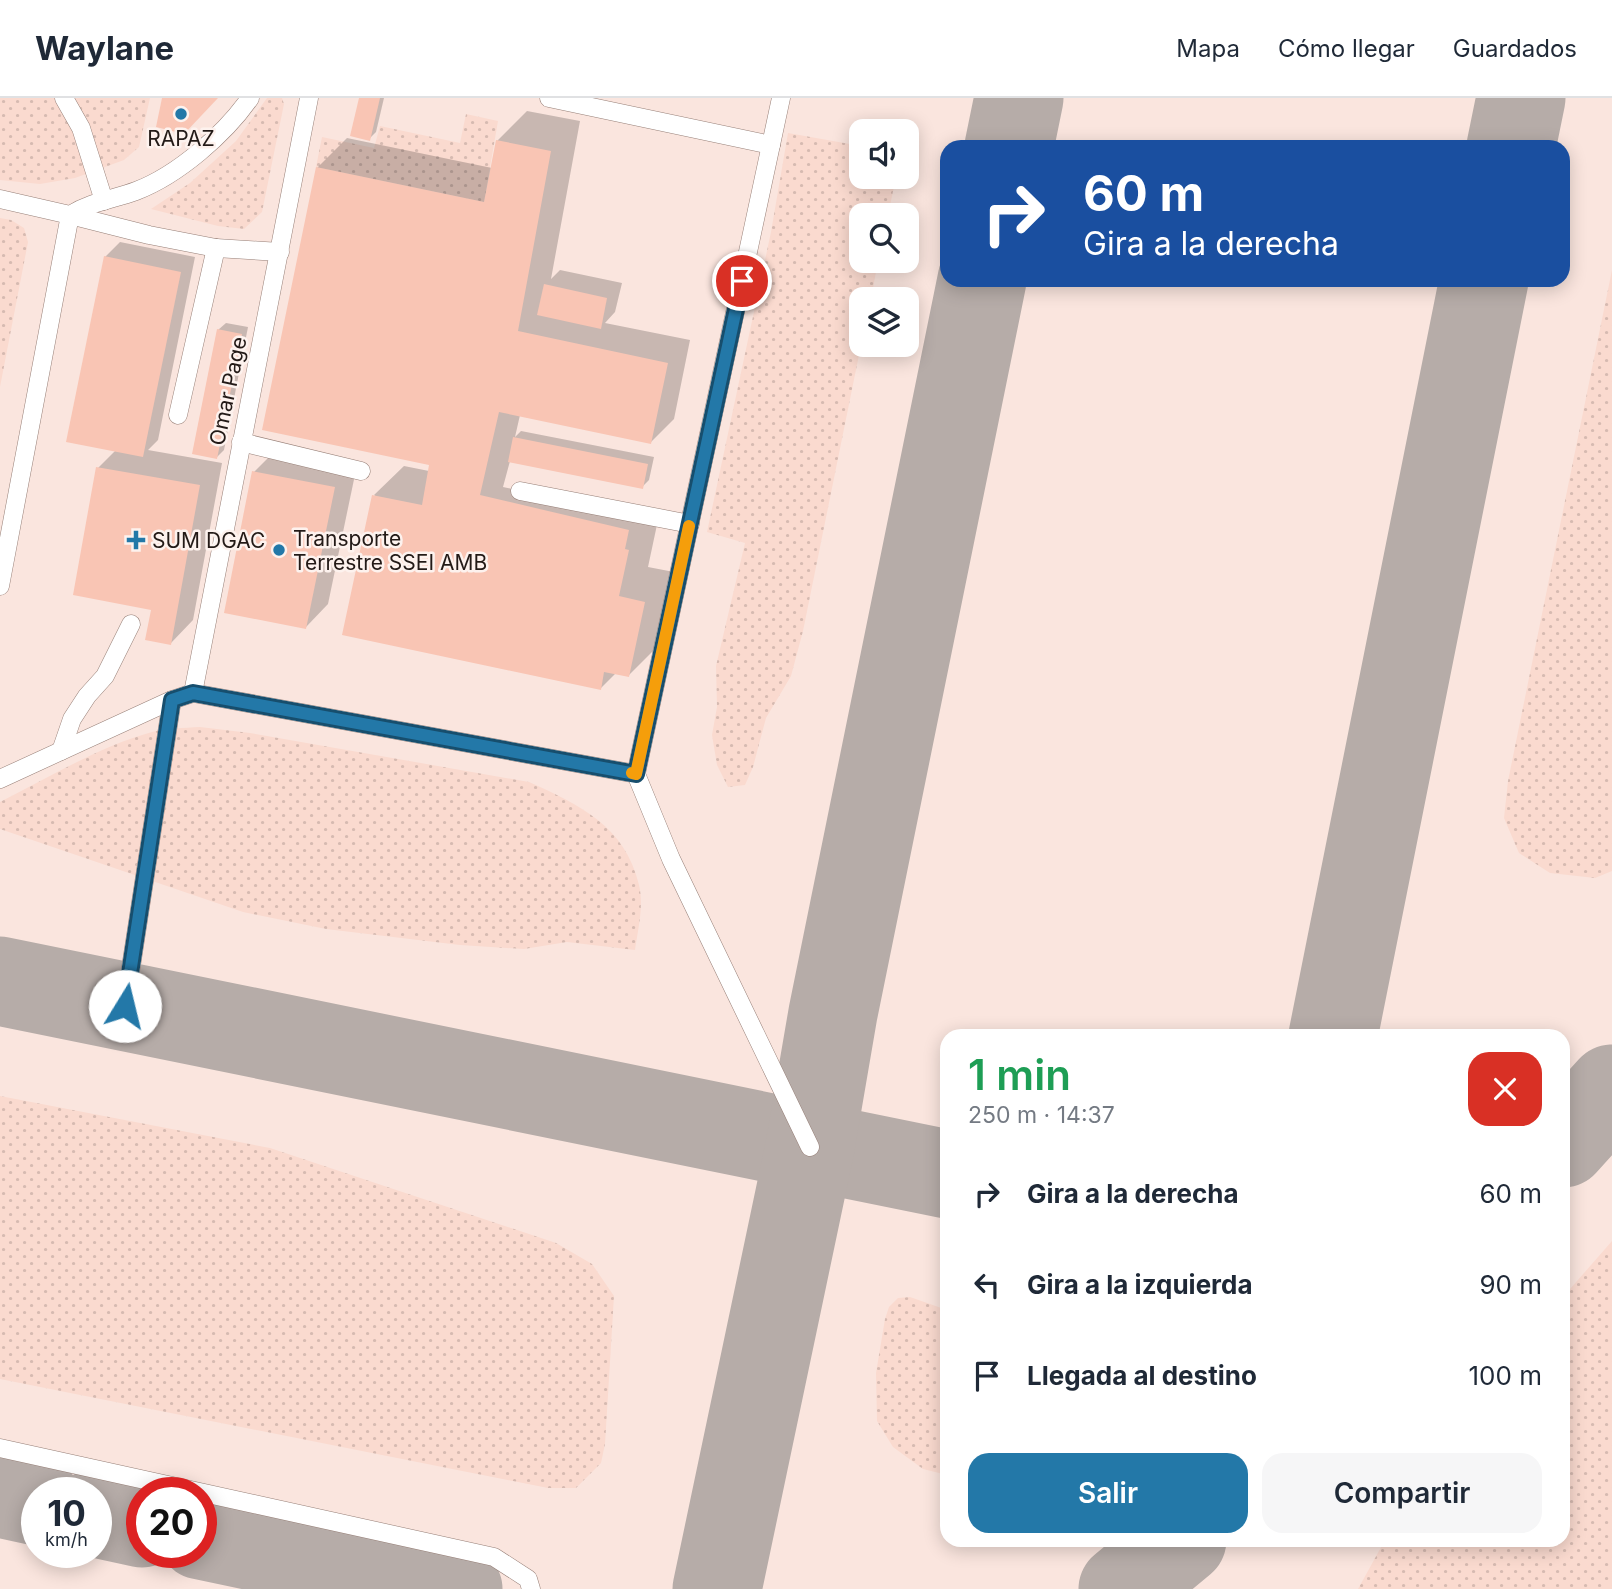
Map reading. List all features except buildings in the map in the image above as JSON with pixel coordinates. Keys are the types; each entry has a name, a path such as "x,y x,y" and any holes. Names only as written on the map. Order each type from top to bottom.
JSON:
{"lane":[{"path":"64,98 81,128 104,201"},
{"path":"0,586 70,215 84,206 139,190 181,165 217,136 250,98"},
{"name":"Omar Page","path":"193,693 309,98"},
{"path":"549,98 771,145"},
{"path":"781,98 636,774 671,859 810,1147"},
{"path":"0,199 216,248 280,252"},
{"path":"178,415 216,248"},
{"path":"241,442 361,471"},
{"path":"520,491 690,524"},
{"path":"61,751 72,719 86,696 105,676 131,624"},
{"path":"0,779 172,700 193,693 636,774"},
{"path":"125,1006 172,700"},
{"path":"0,1448 495,1556 528,1578 531,1589"}],"shaded area":[{"path":"0,98 1612,98 1612,1589 0,1589"},
{"path":"0,98 150,98 139,147 124,160 75,178 40,184 0,180"},
{"path":"267,98 282,98 284,104 262,212 244,229 218,226 151,209 190,183 236,141"},
{"path":"466,114 498,121 484,202 316,167 322,137 374,148 380,126 460,143"},
{"path":"788,133 849,144 849,189 893,189 891,203 849,203 849,273 876,273 873,287 849,287 849,357 859,357 803,631 791,676 766,718 753,767 745,785 728,787 717,765 712,735 717,707 716,666 745,543 707,532 771,232"},
{"path":"0,218 11,220 24,228 28,242 0,387"},
{"path":"1612,270 1612,871 1595,878 1550,873 1519,853 1504,818 1508,781"},
{"path":"200,727 250,733 529,782 566,800 598,820 623,847 632,865 641,901 635,950 567,942 524,949 460,945 326,929 243,912 0,829 0,802 74,763 113,745 152,732"},
{"path":"0,1096 270,1148 556,1243 592,1264 614,1296 605,1444 601,1463 576,1488 548,1488 0,1379"},
{"path":"1612,1241 1612,1589 1358,1589 1381,1547 1570,1547 1570,1289"},
{"path":"910,1297 940,1308 940,1473 923,1469 893,1447 877,1421 876,1373 885,1319 889,1307 898,1298"}],"taxiway":[{"path":"1010,140 1019,98"},
{"path":"1512,140 1521,98"},
{"path":"717,1589 810,1147 833,1013 981,287"},
{"path":"1334,1029 1483,287"},
{"path":"0,981 940,1173"},
{"path":"1570,1135 1612,1089"},
{"path":"0,1493 21,1498"},
{"path":"112,1516 126,1520"},
{"path":"217,1538 458,1589"},
{"path":"1123,1589 1174,1547"}],"slow traffic":[{"path":"632,773 636,774 689,526"}],"place":[{"name":"RAPAZ","path":"181,114"},
{"name":"SUM DGAC","path":"136,540"},
{"name":"Transporte Terrestre SSEI AMB","path":"279,550"}],"route":[{"path":"125,1006 172,700 193,693 636,774 742,281"}]}
